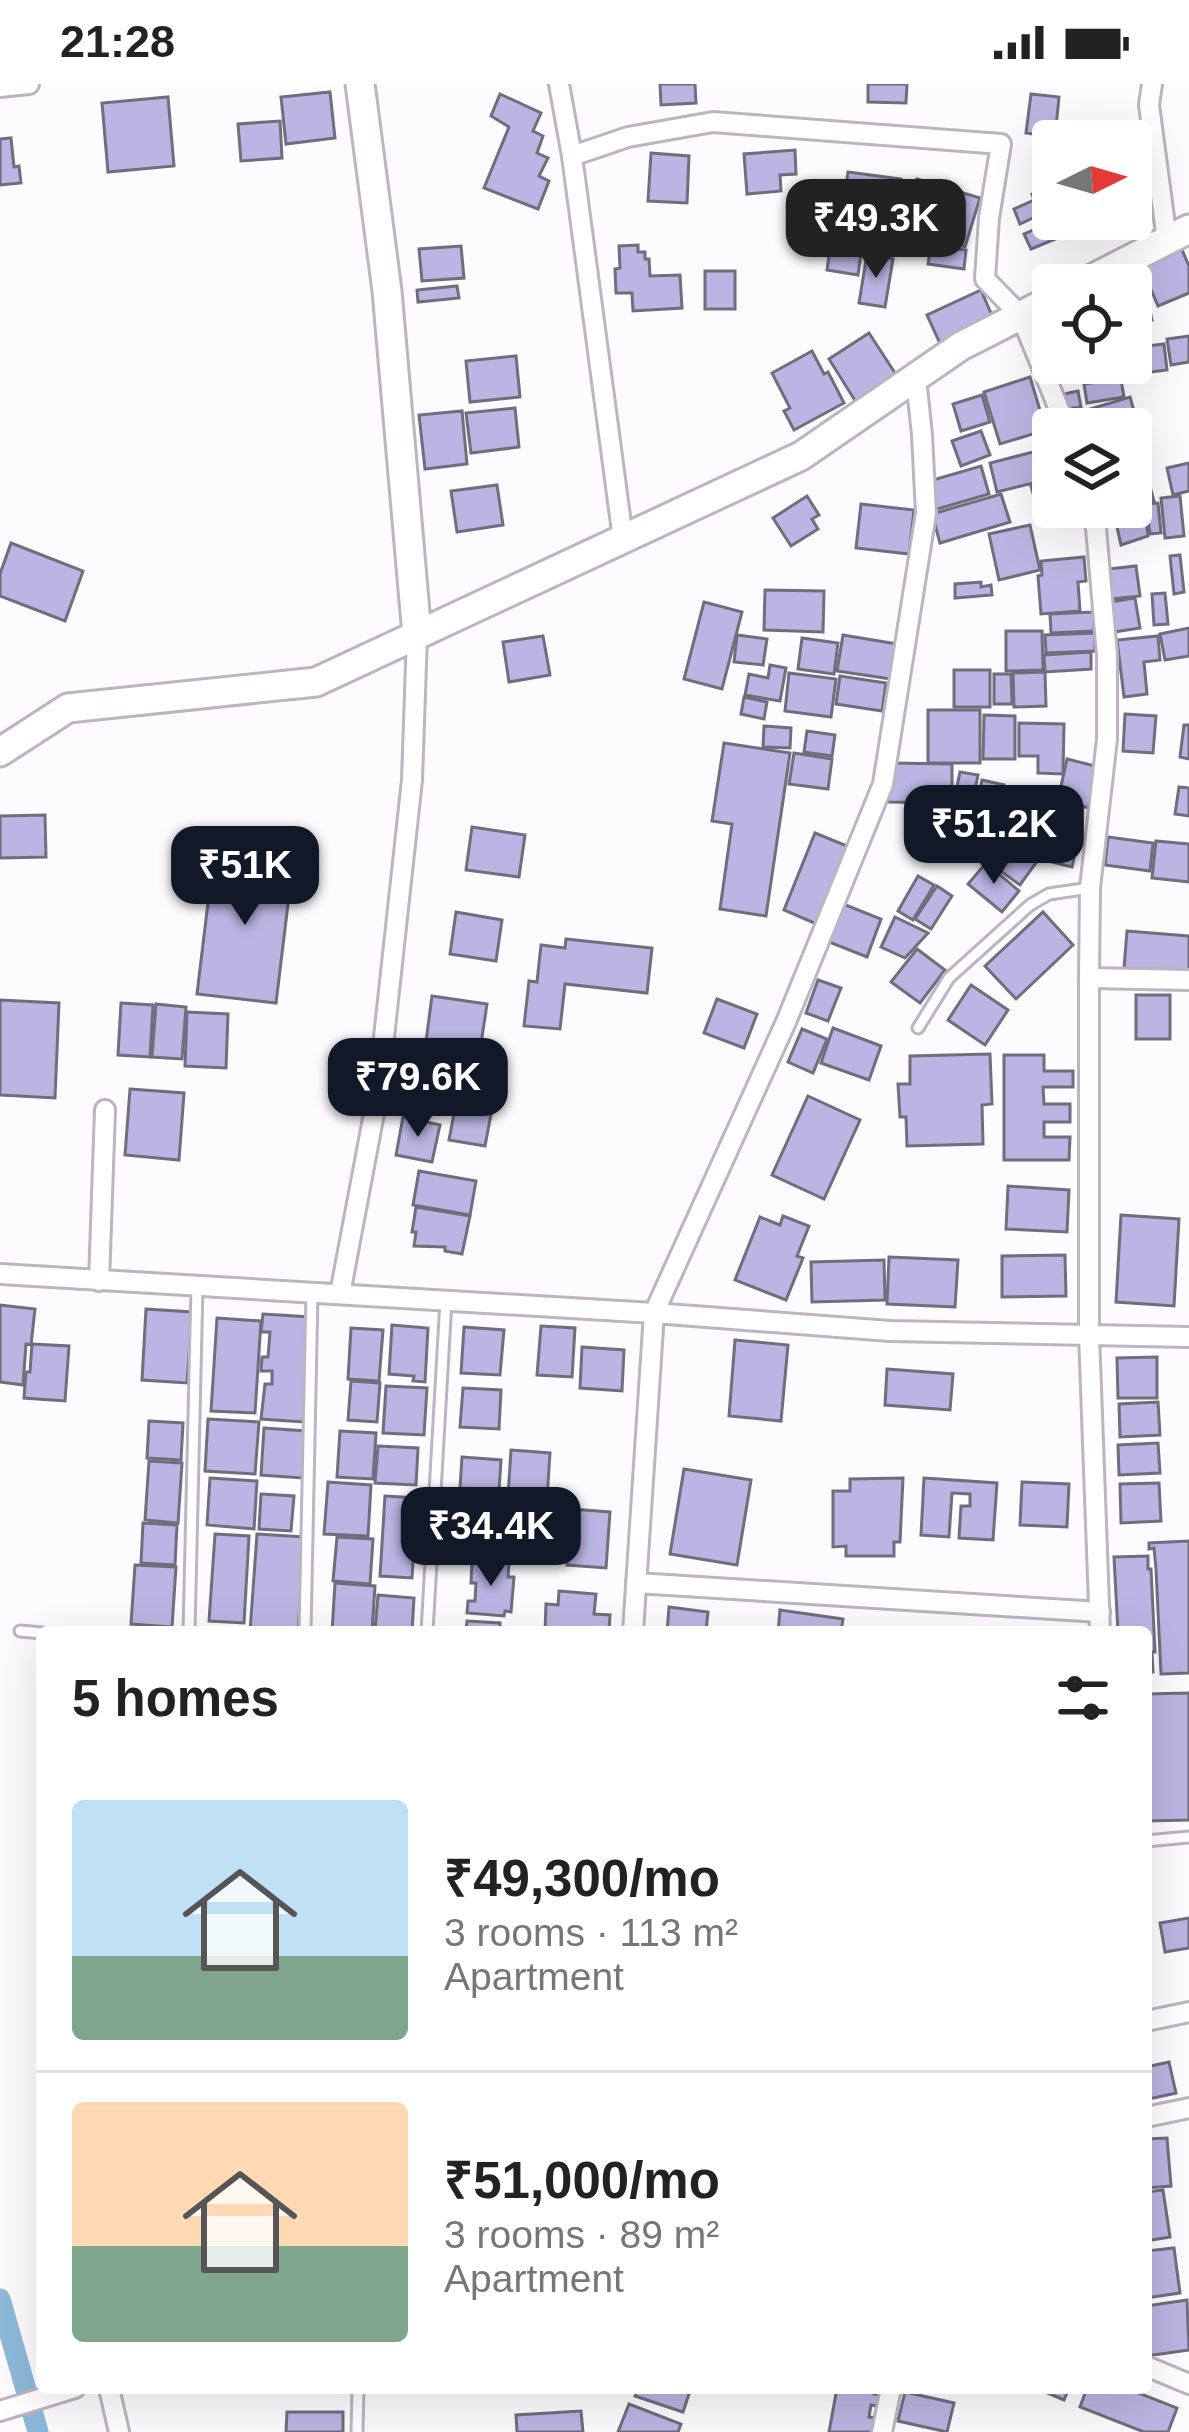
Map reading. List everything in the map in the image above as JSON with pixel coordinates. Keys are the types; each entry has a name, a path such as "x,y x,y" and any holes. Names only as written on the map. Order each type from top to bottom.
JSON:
{"street":[{"path":"0,87 29,84"},
{"path":"340,1294 378,1092 412,780 417,635 387,291 360,84"},
{"path":"559,84 623,539"},
{"path":"1122,264 1178,235 1149,105 1152,84"},
{"path":"572,156 628,137 713,122 1001,144 985,279 1021,316 1058,408"},
{"path":"0,752 68,708 316,682 801,456 962,346 1032,310"},
{"path":"633,1626 654,1313 786,1022 883,784 926,513 916,378"},
{"path":"637,1583 1100,1622 1089,1334 1089,978 1090,888 1107,740 1107,655 1096,528"},
{"path":"1089,978 1189,980"},
{"path":"99,1281 105,1110"},
{"path":"0,1274 890,1331 1189,1337"},
{"path":"1152,2020 1189,2012"},
{"path":"1152,2116 1189,2108"},
{"path":"1152,2369 1189,2384"},
{"path":"0,2411 55,2394"},
{"path":"110,2394 119,2432"},
{"path":"882,2432 889,2394"}],"lane":[{"path":"918,1028 949,978 1030,905 1049,894 1090,888"},
{"path":"189,1626 197,1286"},
{"path":"305,1626 312,1292"},
{"path":"427,1626 446,1300"},
{"path":"20,1631 36,1632"},
{"path":"1152,1840 1189,1837"},
{"path":"357,2432 358,2394"}],"building":[{"path":"660,84 695,84 696,103 661,105"},
{"path":"868,84 907,84 906,103 868,102"},
{"path":"330,92 335,138 286,144 281,97"},
{"path":"500,94 541,113 533,131 543,136 537,153 548,158 539,176 549,181 538,209 484,188 509,127 491,116"},
{"path":"1031,94 1059,97 1057,120 1032,120 1032,134 1026,133"},
{"path":"168,97 174,166 108,172 102,103"},
{"path":"280,121 282,158 241,161 238,124"},
{"path":"11,138 21,183 0,185 0,139"},
{"path":"795,150 796,174 780,175 781,191 747,194 744,154"},
{"path":"651,153 689,156 687,203 648,201"},
{"path":"848,172 901,179 897,216 843,209"},
{"path":"917,179 980,198 965,247 903,228"},
{"path":"1032,201 1032,218 1020,224 1014,209"},
{"path":"1032,230 1032,240 1053,240 1031,249 1024,234"},
{"path":"638,245 638,252 645,252 649,259 650,276 680,275 682,308 633,311 632,293 616,293 619,246"},
{"path":"1180,245 1189,266 1189,293 1158,306 1152,292 1152,264 1145,264"},
{"path":"461,246 464,278 422,281 419,249"},
{"path":"931,246 966,250 964,269 928,264"},
{"path":"830,249 861,253 858,275 827,270"},
{"path":"867,254 893,259 885,307 859,303"},
{"path":"705,271 735,271 735,309 705,309"},
{"path":"457,286 459,298 418,302 417,290"},
{"path":"981,290 996,325 943,350 927,315"},
{"path":"869,333 897,376 856,402 829,359"},
{"path":"1189,336 1189,362 1171,365 1167,339"},
{"path":"1164,344 1167,370 1152,372 1152,345"},
{"path":"812,351 844,403 794,430 784,411 790,408 772,373"},
{"path":"516,356 520,397 470,402 466,361"},
{"path":"1030,377 1039,408 1032,408 1032,434 1000,444 984,392"},
{"path":"1084,384 1122,384 1124,397 1087,403"},
{"path":"1078,391 1081,407 1066,408 1064,394"},
{"path":"982,395 990,422 961,431 953,404"},
{"path":"1130,397 1133,408 1093,408"},
{"path":"515,408 519,447 471,453 466,413"},
{"path":"462,411 467,464 425,469 419,415"},
{"path":"981,431 990,455 961,466 952,441"},
{"path":"1032,452 1032,483 997,492 990,463"},
{"path":"1189,463 1189,491 1173,495 1167,468"},
{"path":"981,466 989,494 934,510 926,482"},
{"path":"497,485 503,525 457,532 451,491"},
{"path":"1001,494 1010,522 940,543 932,514"},
{"path":"807,496 819,515 812,519 818,529 791,546 773,518"},
{"path":"1180,496 1184,536 1165,538 1161,498"},
{"path":"1158,503 1161,533 1150,534 1152,504"},
{"path":"861,504 914,510 909,554 856,548"},
{"path":"1030,525 1040,570 999,580 989,534"},
{"path":"1117,528 1147,528 1148,536 1121,545"},
{"path":"11,543 83,571 65,621 0,596 0,574"},
{"path":"1180,555 1184,592 1174,594 1170,556"},
{"path":"1084,557 1086,581 1078,582 1080,611 1041,614 1041,561"},
{"path":"1136,566 1140,596 1111,599 1108,569"},
{"path":"981,582 981,587 991,585 992,595 955,598 955,584"},
{"path":"765,590 824,591 823,632 764,630"},
{"path":"1165,593 1168,624 1154,625 1152,594"},
{"path":"1135,598 1140,628 1114,632 1110,602"},
{"path":"704,602 742,612 722,689 684,679"},
{"path":"1093,612 1094,631 1051,633 1050,614"},
{"path":"1189,628 1189,656 1165,660 1160,634"},
{"path":"1006,631 1042,631 1043,670 1006,671"},
{"path":"1095,633 1095,651 1046,653 1045,635"},
{"path":"737,635 767,639 763,665 734,662"},
{"path":"843,635 897,644 891,679 837,671"},
{"path":"543,636 550,675 509,682 503,642"},
{"path":"1158,636 1160,660 1144,662 1147,694 1124,697 1117,640"},
{"path":"802,638 838,643 834,674 798,669"},
{"path":"1091,652 1091,669 1045,672 1044,655"},
{"path":"770,665 786,668 780,701 745,695 749,674 768,678"},
{"path":"954,670 990,670 990,707 954,707"},
{"path":"1045,672 1046,706 1014,707 1013,673"},
{"path":"789,673 836,679 831,717 785,711"},
{"path":"994,674 1011,674 1012,704 994,704"},
{"path":"840,676 886,683 882,711 836,704"},
{"path":"744,697 767,702 764,719 741,714"},
{"path":"928,710 980,710 980,763 928,763"},
{"path":"1125,714 1156,716 1153,753 1123,751"},
{"path":"984,715 1015,716 1015,759 983,759"},
{"path":"1019,723 1064,724 1063,774 1038,773 1038,756 1019,756"},
{"path":"1184,725 1189,725 1189,759 1180,757"},
{"path":"764,726 791,728 790,748 763,747"},
{"path":"807,731 835,735 832,756 804,752"},
{"path":"724,743 790,753 766,916 720,909 732,824 712,821"},
{"path":"794,753 832,759 828,789 789,784"},
{"path":"1067,759 1099,767 1088,808 1058,800"},
{"path":"889,763 952,764 952,803 888,802"},
{"path":"960,772 978,775 968,825 950,821"},
{"path":"982,780 1004,785 994,831 972,826"},
{"path":"1179,787 1189,788 1189,816 1175,814"},
{"path":"45,815 46,857 0,858 0,816"},
{"path":"472,827 525,835 519,877 466,870"},
{"path":"1046,830 1079,837 1072,867 1039,859"},
{"path":"815,833 852,848 821,926 784,910"},
{"path":"1005,836 1038,860 1020,885 987,861"},
{"path":"1108,837 1153,843 1150,871 1105,865"},
{"path":"1156,841 1189,844 1189,882 1152,878"},
{"path":"214,853 293,863 276,1003 197,994"},
{"path":"986,863 1019,891 1002,912 968,884"},
{"path":"918,876 934,885 913,920 898,911"},
{"path":"937,886 952,896 931,929 915,919"},
{"path":"843,904 881,919 867,957 829,942"},
{"path":"456,912 502,920 496,961 450,954"},
{"path":"1043,912 1073,945 1016,999 985,966"},
{"path":"895,917 928,933 905,958 881,947"},
{"path":"1127,931 1189,936 1189,974 1124,968"},
{"path":"566,939 652,948 647,993 565,984 560,1029 524,1026 529,981 537,982 541,945 565,948"},
{"path":"917,949 945,970 920,1003 891,982"},
{"path":"818,980 841,988 828,1021 806,1013"},
{"path":"971,985 1008,1010 985,1045 948,1020"},
{"path":"1136,995 1170,995 1170,1039 1136,1039"},
{"path":"432,996 487,1004 479,1057 425,1049"},
{"path":"717,999 757,1014 744,1048 704,1033"},
{"path":"0,1000 59,1003 55,1098 0,1095"},
{"path":"121,1003 153,1005 150,1057 118,1055"},
{"path":"156,1004 186,1007 182,1059 152,1057"},
{"path":"187,1012 228,1014 226,1068 185,1066"},
{"path":"833,1028 881,1046 869,1080 821,1063"},
{"path":"802,1029 827,1039 813,1073 788,1062"},
{"path":"990,1054 992,1104 982,1105 983,1144 907,1146 898,1084 910,1084 910,1056"},
{"path":"1004,1055 1044,1055 1044,1071 1073,1071 1073,1087 1043,1087 1044,1104 1070,1104 1070,1122 1044,1122 1044,1137 1070,1137 1069,1160 1004,1160"},
{"path":"412,1057 451,1066 443,1105 404,1096"},
{"path":"462,1071 498,1077 485,1146 449,1140"},
{"path":"130,1089 184,1093 179,1160 125,1155"},
{"path":"808,1096 860,1120 824,1199 772,1175"},
{"path":"403,1117 440,1125 432,1162 396,1155"},
{"path":"419,1171 476,1181 470,1215 413,1205"},
{"path":"1008,1186 1069,1190 1067,1232 1006,1229"},
{"path":"416,1207 470,1216 462,1254 445,1251 445,1247 414,1246"},
{"path":"1121,1215 1179,1219 1174,1306 1116,1302"},
{"path":"783,1216 809,1226 797,1256 803,1258 786,1300 735,1280 760,1217 780,1225"},
{"path":"1065,1255 1066,1296 1002,1297 1002,1256"},
{"path":"889,1257 958,1260 955,1307 887,1304"},
{"path":"884,1260 885,1300 812,1302 811,1262"},
{"path":"0,1305 35,1309 23,1385 0,1382"},
{"path":"146,1309 192,1312 187,1383 142,1380"},
{"path":"263,1314 310,1317 303,1422 261,1419 265,1384 272,1384 272,1371 261,1371 262,1357 268,1357 270,1332 261,1332"},
{"path":"217,1318 261,1321 255,1413 211,1411"},
{"path":"392,1325 428,1328 425,1382 389,1374"},
{"path":"541,1326 575,1328 572,1377 537,1375"},
{"path":"464,1327 504,1330 500,1375 461,1373"},
{"path":"351,1328 383,1330 379,1381 348,1379"},
{"path":"735,1340 788,1345 781,1421 729,1416"},
{"path":"32,1344 69,1346 65,1401 24,1398"},
{"path":"582,1347 624,1350 622,1391 580,1388"},
{"path":"1157,1357 1157,1398 1118,1398 1117,1358"},
{"path":"887,1369 953,1374 950,1410 885,1405"},
{"path":"351,1381 380,1383 377,1422 348,1420"},
{"path":"386,1386 427,1388 424,1435 383,1433"},
{"path":"463,1388 501,1390 499,1429 460,1427"},
{"path":"1158,1402 1160,1435 1120,1437 1119,1404"},
{"path":"208,1419 259,1422 255,1474 205,1471"},
{"path":"149,1421 183,1423 181,1460 147,1458"},
{"path":"264,1428 306,1431 302,1478 261,1475"},
{"path":"340,1431 376,1433 373,1479 337,1477"},
{"path":"1158,1443 1160,1473 1119,1475 1118,1445"},
{"path":"378,1446 418,1448 416,1485 375,1483"},
{"path":"511,1450 550,1453 547,1499 508,1496"},
{"path":"462,1457 501,1460 499,1491 460,1488"},
{"path":"149,1461 182,1463 178,1523 145,1520"},
{"path":"684,1469 751,1480 737,1565 670,1554"},
{"path":"210,1478 257,1481 254,1529 207,1525"},
{"path":"903,1478 900,1542 894,1542 894,1556 846,1556 846,1546 833,1547 833,1491 850,1491 850,1479"},
{"path":"924,1478 997,1483 993,1540 959,1538 961,1506 970,1506 970,1494 952,1493 949,1537 921,1535"},
{"path":"328,1482 371,1485 368,1536 324,1534"},
{"path":"1022,1482 1069,1484 1067,1527 1020,1525"},
{"path":"1159,1483 1161,1521 1121,1523 1120,1484"},
{"path":"261,1494 294,1496 291,1531 259,1529"},
{"path":"385,1496 417,1498 412,1578 380,1576"},
{"path":"459,1508 505,1511 504,1529 495,1529 494,1542 456,1540"},
{"path":"571,1509 610,1512 606,1568 567,1565"},
{"path":"143,1523 177,1525 175,1565 141,1563"},
{"path":"215,1534 249,1536 244,1623 209,1621"},
{"path":"257,1534 304,1537 298,1626 250,1626"},
{"path":"337,1537 373,1539 370,1584 333,1581"},
{"path":"1189,1541 1189,1673 1161,1674 1156,1569 1149,1543"},
{"path":"1148,1556 1155,1652 1152,1626 1118,1626 1114,1557"},
{"path":"472,1561 509,1563 508,1577 514,1577 511,1612 505,1611 504,1616 467,1613 468,1601 475,1601"},
{"path":"135,1565 176,1567 172,1626 131,1624"},
{"path":"335,1583 375,1586 372,1626 332,1626"},
{"path":"559,1591 596,1594 594,1614 610,1615 609,1626 545,1626 546,1604 558,1605"},
{"path":"378,1595 414,1598 412,1626 375,1626"},
{"path":"669,1607 708,1612 707,1626 667,1626"},
{"path":"780,1610 843,1619 842,1626 779,1626"},
{"path":"467,1621 500,1623 500,1626 466,1626"},
{"path":"1189,1693 1189,1820 1152,1821 1152,1694"},
{"path":"1189,1918 1189,1948 1165,1952 1160,1923"},
{"path":"1169,2062 1176,2093 1152,2098 1152,2066"},
{"path":"1167,2138 1171,2186 1152,2188 1152,2139"},
{"path":"1163,2190 1170,2237 1152,2240 1152,2191"},
{"path":"1174,2248 1180,2293 1152,2297 1152,2250"},
{"path":"1187,2300 1189,2350 1152,2355 1152,2305"},
{"path":"636,2394 689,2394 683,2412"},
{"path":"836,2394 879,2395 877,2406 871,2405 872,2432 829,2432"},
{"path":"905,2394 954,2403 947,2432 898,2421"},
{"path":"1085,2394 1141,2394 1177,2408 1168,2432 1144,2432 1080,2407"},
{"path":"629,2404 681,2424 678,2432 618,2432"},
{"path":"581,2411 583,2432 517,2432 516,2415"},
{"path":"287,2412 343,2412 343,2432 286,2432"}],"waterway":[{"path":"0,2299 38,2432"}]}
